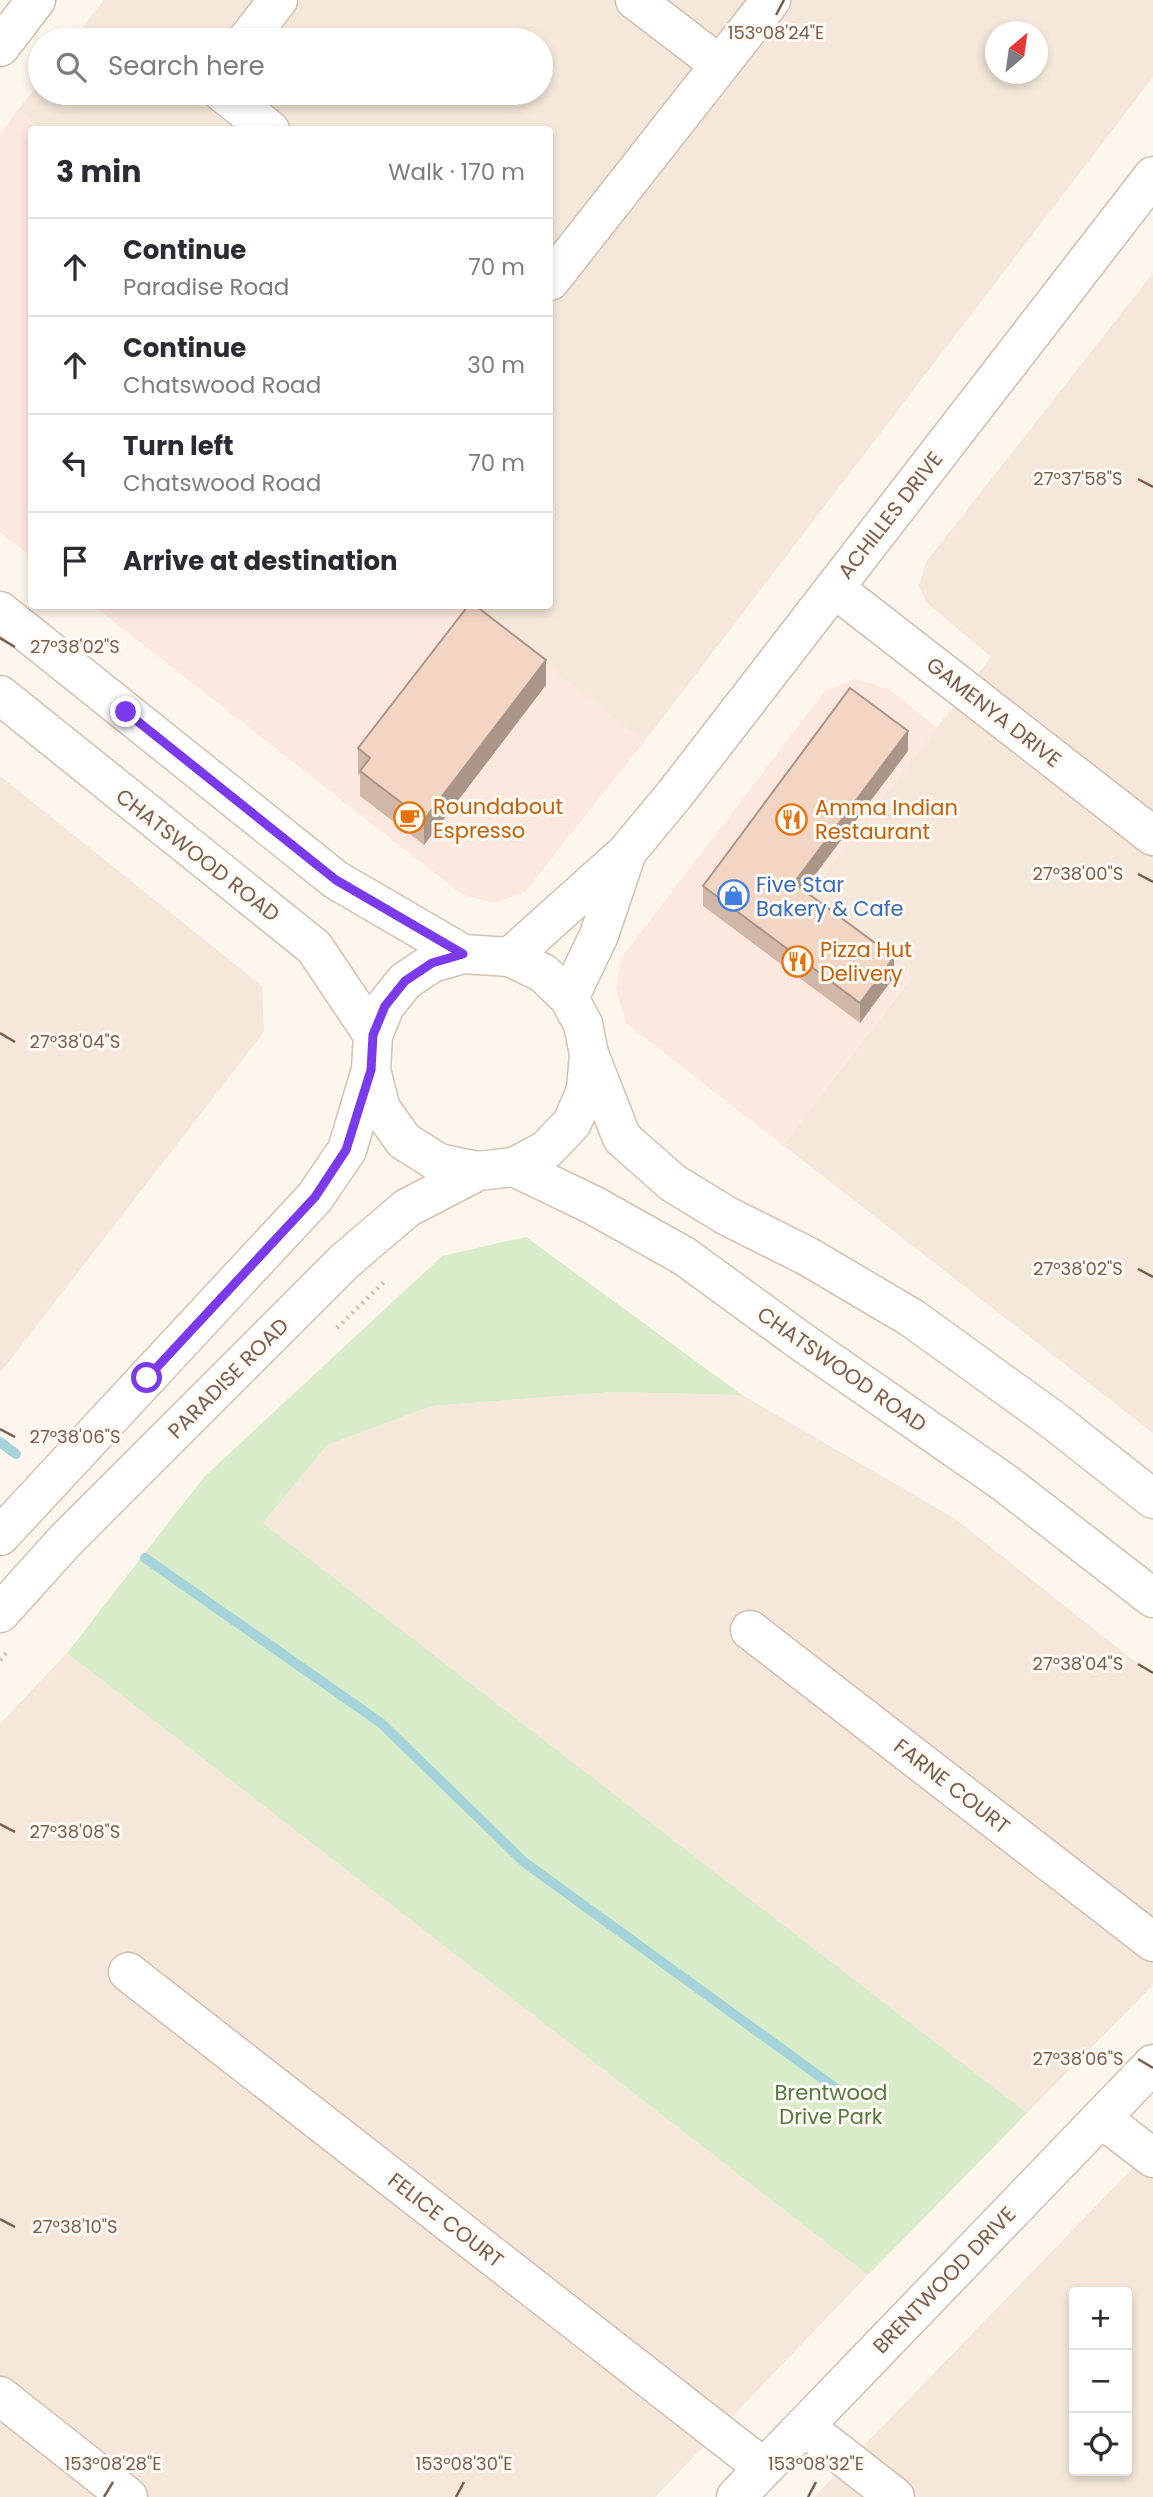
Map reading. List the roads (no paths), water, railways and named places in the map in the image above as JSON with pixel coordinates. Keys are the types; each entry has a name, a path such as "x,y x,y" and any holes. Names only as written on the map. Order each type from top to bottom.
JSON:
{"street":[{"path":"0,47 36,0"},
{"path":"256,28 278,0"},
{"path":"635,0 720,65"},
{"path":"553,277 771,0"},
{"path":"238,105 265,126"},
{"name":"ACHILLES DRIVE","path":"510,957 626,853 675,794 1153,176"},
{"name":"GAMENYA DRIVE","path":"834,588 1153,836"},
{"path":"0,611 336,880 463,954"},
{"name":"CHATSWOOD ROAD","path":"0,695 314,947 372,1053 381,1109 404,1141 439,1163 496,1169 593,1205 684,1256 1005,1483 1153,1598"},
{"name":"ACHILLES DRIVE","path":"569,998 599,935 626,853"},
{"path":"0,1536 315,1197 346,1150 385,1006 405,981 432,963 463,954 510,957 543,973 569,998 583,1024 589,1054 622,1138 673,1183 727,1216 807,1256 912,1318 1053,1420 1153,1499"},
{"path":"496,1169 546,1150 572,1123 586,1090 589,1054"},
{"name":"PARADISE ROAD","path":"0,1613 64,1542 346,1260 407,1208 496,1169"},
{"name":"FARNE COURT","path":"750,1630 1153,1942"},
{"name":"FELICE COURT","path":"128,1972 764,2468"},
{"name":"BRENTWOOD DRIVE","path":"736,2497 1153,2064"},
{"path":"1101,2118 1153,2158"},
{"path":"0,2396 128,2497"},
{"path":"804,2426 895,2497"}],"waterway":[{"path":"0,1442 16,1454"},
{"path":"145,1558 381,1723 524,1862 841,2092"}],"place":[{"name":"Roundabout Espresso","path":"410,818"},
{"name":"Amma Indian Restaurant","path":"792,819"},
{"name":"Five Star Bakery & Cafe","path":"733,896"},
{"name":"Pizza Hut Delivery","path":"797,961"}],"park label":[{"name":"Brentwood Drive Park","path":"831,2104"}]}
